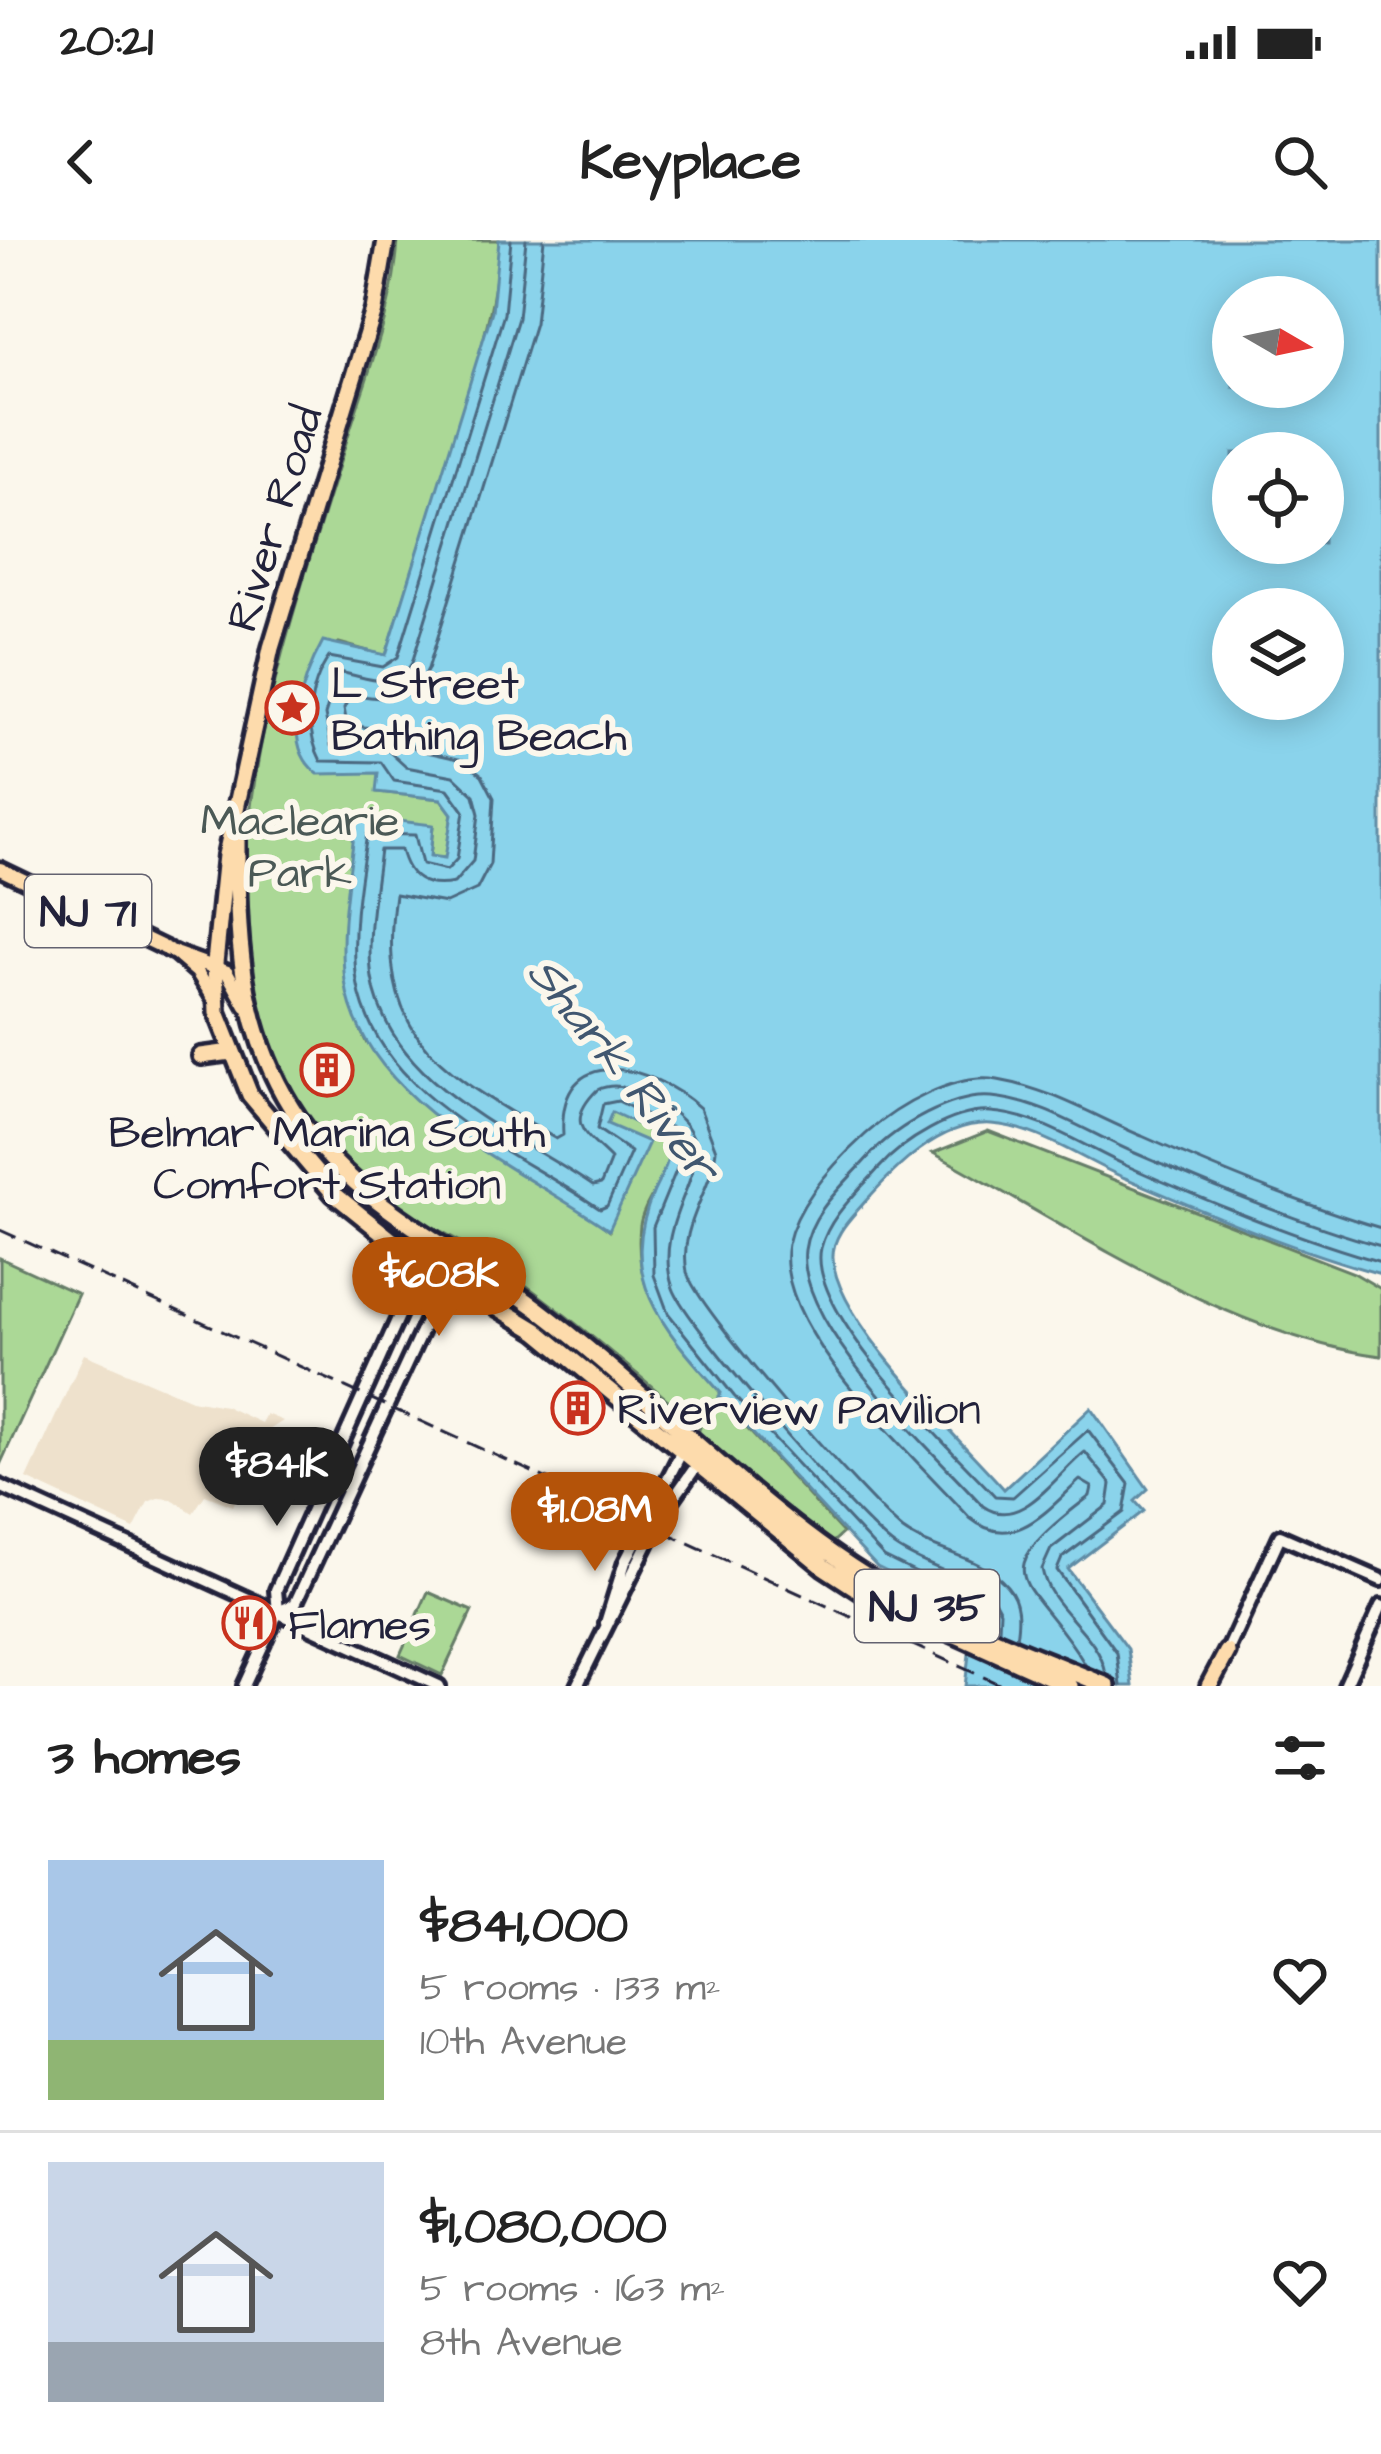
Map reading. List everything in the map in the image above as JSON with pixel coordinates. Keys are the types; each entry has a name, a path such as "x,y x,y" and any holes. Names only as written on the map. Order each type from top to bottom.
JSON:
{"highway":[{"name":"River Road","path":"386,240 374,310 271,648 226,855 214,963 215,1001 250,1095 296,1154 364,1219 537,1331 681,1451 702,1457 759,1504 894,1591 1107,1686"},
{"name":"River Road","path":"237,818 236,930 247,1007 282,1092 305,1130 361,1190 569,1333 693,1437 702,1457"},
{"path":"201,1056 231,1052"},
{"name":"NJ 35","path":"759,1504 867,1595 1070,1686"},
{"path":"1209,1686 1227,1652"}],"main road":[{"name":"NJ 71","path":"0,869 175,953 214,963 233,979 247,1007"},
{"name":"NJ 71","path":"175,953 197,972 215,1001"}],"street":[{"path":"244,1686 278,1612 276,1590 433,1240"},
{"path":"278,1612 295,1604 457,1255"},
{"path":"605,1626 625,1562 681,1451 693,1437"},
{"path":"577,1686 661,1516 702,1457"},
{"path":"0,1486 440,1686"},
{"path":"1227,1652 1280,1536 1381,1580"},
{"path":"1345,1686 1381,1606"}],"shaded area":[{"path":"84,1354 191,1400 225,1406 261,1423 266,1414 283,1421 269,1430 233,1506 205,1495 193,1513 172,1499 158,1498 148,1502 134,1529 27,1479"}],"green space":[{"name":"Maclearie Park","path":"398,240 499,240 478,360 386,656 339,643 310,674 302,691 298,715 354,770 379,773 377,792 441,799 452,813 446,858 430,857 433,826 356,817 345,931 355,1015 366,1042 609,1230 606,1124 612,1111 666,1138 665,1171 640,1225 639,1251 650,1297 673,1335 721,1393 719,1398 843,1533 826,1548 696,1439 700,1427 574,1322 495,1263 390,1201 358,1176 295,1099 259,1011 246,917 250,818 267,717 292,618 379,338"},
{"path":"988,1131 1354,1273 1381,1289 1381,1356 1323,1345 1207,1302 933,1153"},
{"path":"0,1258 78,1294 0,1465"},
{"path":"428,1592 472,1611 442,1675 400,1655"}],"water":[{"name":"Shark River","path":"499,240 1381,240 1381,1274 1252,1230 1043,1138 991,1124 954,1130 919,1150 853,1216 833,1250 839,1284 876,1346 1004,1489 1091,1408 1148,1489 1135,1501 1144,1511 1068,1569 1128,1649 1133,1686 965,1686 974,1615 877,1567 719,1397 721,1393 664,1323 643,1276 644,1222 668,1158 667,1138 612,1112 607,1124 649,1142 609,1230 450,1128 381,1063 358,1024 345,981 343,940 356,816 433,825 430,856 445,858 452,814 441,799 376,792 378,773 318,774 299,746 297,728 303,690 323,641 386,655 492,311"}],"railway":[{"path":"0,1230 1003,1686"}],"place":[{"name":"L Street Bathing Beach","path":"292,708"},
{"name":"Belmar Marina South Comfort Station","path":"327,1070"},
{"name":"Riverview Pavilion","path":"578,1408"},
{"name":"Flames","path":"249,1623"}]}
